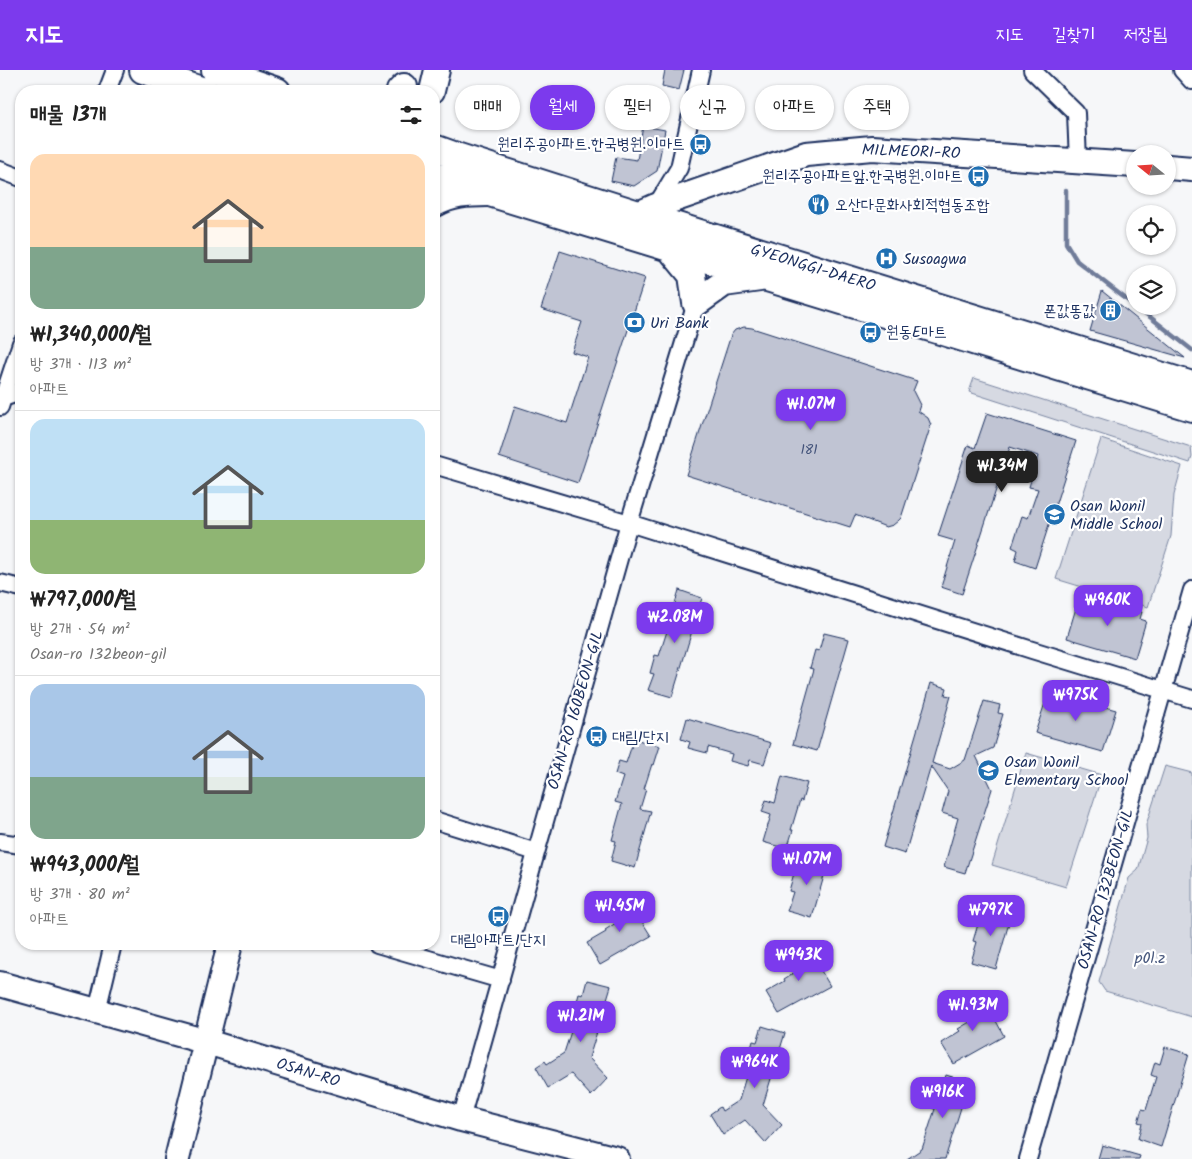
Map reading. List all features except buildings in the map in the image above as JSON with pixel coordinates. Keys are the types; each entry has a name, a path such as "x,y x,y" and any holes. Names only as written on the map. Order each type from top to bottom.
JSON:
{"main road":[{"path":"143,70 187,85"},
{"path":"215,70 259,85"},
{"name":"GYEONGGI-DAERO","path":"440,150 647,210 1192,385"},
{"name":"GYEONGGI-DAERO","path":"440,178 1192,408"},
{"path":"613,230 647,210"},
{"path":"669,247 692,275 696,303 724,283 767,277"},
{"path":"1112,383 1192,426"}],"street":[{"path":"110,85 115,70"},
{"path":"433,85 437,70"},
{"path":"647,210 679,168 701,70"},
{"path":"1032,70 1076,113 1078,161"},
{"path":"1182,70 1192,81"},
{"path":"440,145 459,157"},
{"name":"MILMEORI-RO","path":"647,210 806,154 872,148 1126,164"},
{"path":"1176,167 1192,168"},
{"path":"0,170 15,176"},
{"path":"440,201 459,196 495,194"},
{"name":"OSAN-RO 160BEON-GIL","path":"461,1119 629,523 696,303"},
{"path":"1,401 15,360"},
{"path":"1,401 15,395"},
{"path":"440,467 629,523 1192,699"},
{"path":"0,583 15,587"},
{"name":"OSAN-RO 132BEON-GIL","path":"1028,1159 1192,590"},
{"path":"440,822 536,852"},
{"path":"0,842 15,845"},
{"path":"97,1012 112,950"},
{"path":"177,1159 229,950"},
{"path":"398,950 501,980"},
{"name":"OSAN-RO","path":"0,984 207,1042 461,1119 617,1159"}],"green space":[{"path":"974,378 1191,447 1192,457 1190,463 969,392"},
{"path":"1101,439 1182,466 1174,495 1171,536 1148,607 1056,579"},
{"path":"1026,753 1102,775 1066,887 992,865"},
{"name":"p0l.z","path":"1165,766 1192,773 1192,1017 1105,991 1099,982 1129,878 1138,870 1147,838 1146,825"}],"waterway":[{"path":"1066,190 1066,243 1077,261 1126,299"},
{"path":"1147,315 1192,350"}],"place":[{"name":"원리주공아파트.한국병원.이마트","path":"701,144"},
{"name":"원리주공아파트앞.한국병원.이마트","path":"979,176"},
{"name":"오산다문화사회적협동조합","path":"819,205"},
{"name":"Susoagwa","path":"887,259"},
{"name":"폰값똥값","path":"1111,311"},
{"name":"Uri Bank","path":"634,323"},
{"name":"원동E마트","path":"870,332"},
{"name":"Osan Wonil Middle School","path":"1054,515"},
{"name":"대림1단지","path":"596,737"},
{"name":"Osan Wonil Elementary School","path":"988,771"},
{"name":"대림아파트1단지","path":"498,916"}]}
